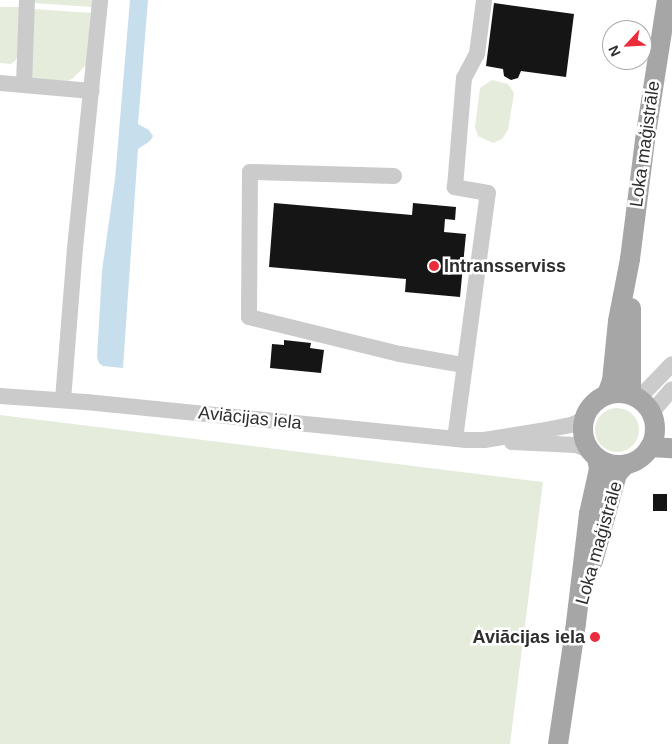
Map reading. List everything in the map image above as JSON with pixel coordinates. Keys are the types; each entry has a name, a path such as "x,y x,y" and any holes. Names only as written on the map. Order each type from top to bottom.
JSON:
{"main road":[{"name":"Loka maģistrāle","path":"607,394 612,382 618,321 630,259 645,140 667,0"},
{"name":"Loka maģistrāle","path":"630,259 650,411"},
{"path":"616,392 650,411 655,436 650,447 640,458 626,464 611,464 594,454 582,430 584,420 592,404 607,394 616,392"},
{"path":"650,447 672,448"},
{"name":"Loka maģistrāle","path":"558,744 576,623 588,514 599,469 594,454"},
{"name":"Loka maģistrāle","path":"576,623 617,474 626,464"}],"street":[{"path":"24,85 27,0"},
{"path":"63,400 75,248 100,0"},
{"path":"455,439 488,193 455,188 464,78 477,54 484,0"},
{"path":"0,83 92,91"},
{"path":"394,176 250,172 250,317 400,354 464,364"},
{"path":"650,411 672,364"},
{"path":"650,411 672,389"},
{"name":"Aviācijas iela","path":"0,396 63,400 455,439 484,440 570,425 584,420"},
{"path":"484,440 576,445 594,454"}],"green space":[{"path":"34,0 92,0 92,7 34,3"},
{"path":"0,7 22,7 18,55 11,64 0,63"},
{"path":"34,9 91,13 86,65 72,79 67,81 30,78"},
{"path":"492,80 508,84 514,93 508,130 502,139 493,143 478,136 475,127 480,88"},
{"path":"621,408 633,414 638,421 638,439 633,446 626,451 613,452 605,449 598,442 595,426 598,418 605,411"},
{"path":"0,415 543,482 510,744 0,744"}],"water":[{"path":"130,0 148,0 138,124 149,130 153,136 150,141 138,149 123,368 103,366 99,363 97,357 102,271 115,179"}],"building":[{"path":"494,3 574,14 566,77 521,71 518,78 511,80 504,76 503,69 486,66"},
{"path":"274,203 412,215 413,203 456,207 455,220 445,219 444,232 466,234 460,297 405,292 406,279 269,267"},
{"path":"284,340 311,343 310,348 324,350 321,373 270,368 272,344 284,345"},
{"path":"653,494 667,494 667,511 653,511"}],"place":[{"name":"Intransserviss","path":"434,266"},
{"name":"Aviācijas iela","path":"595,637"}]}
